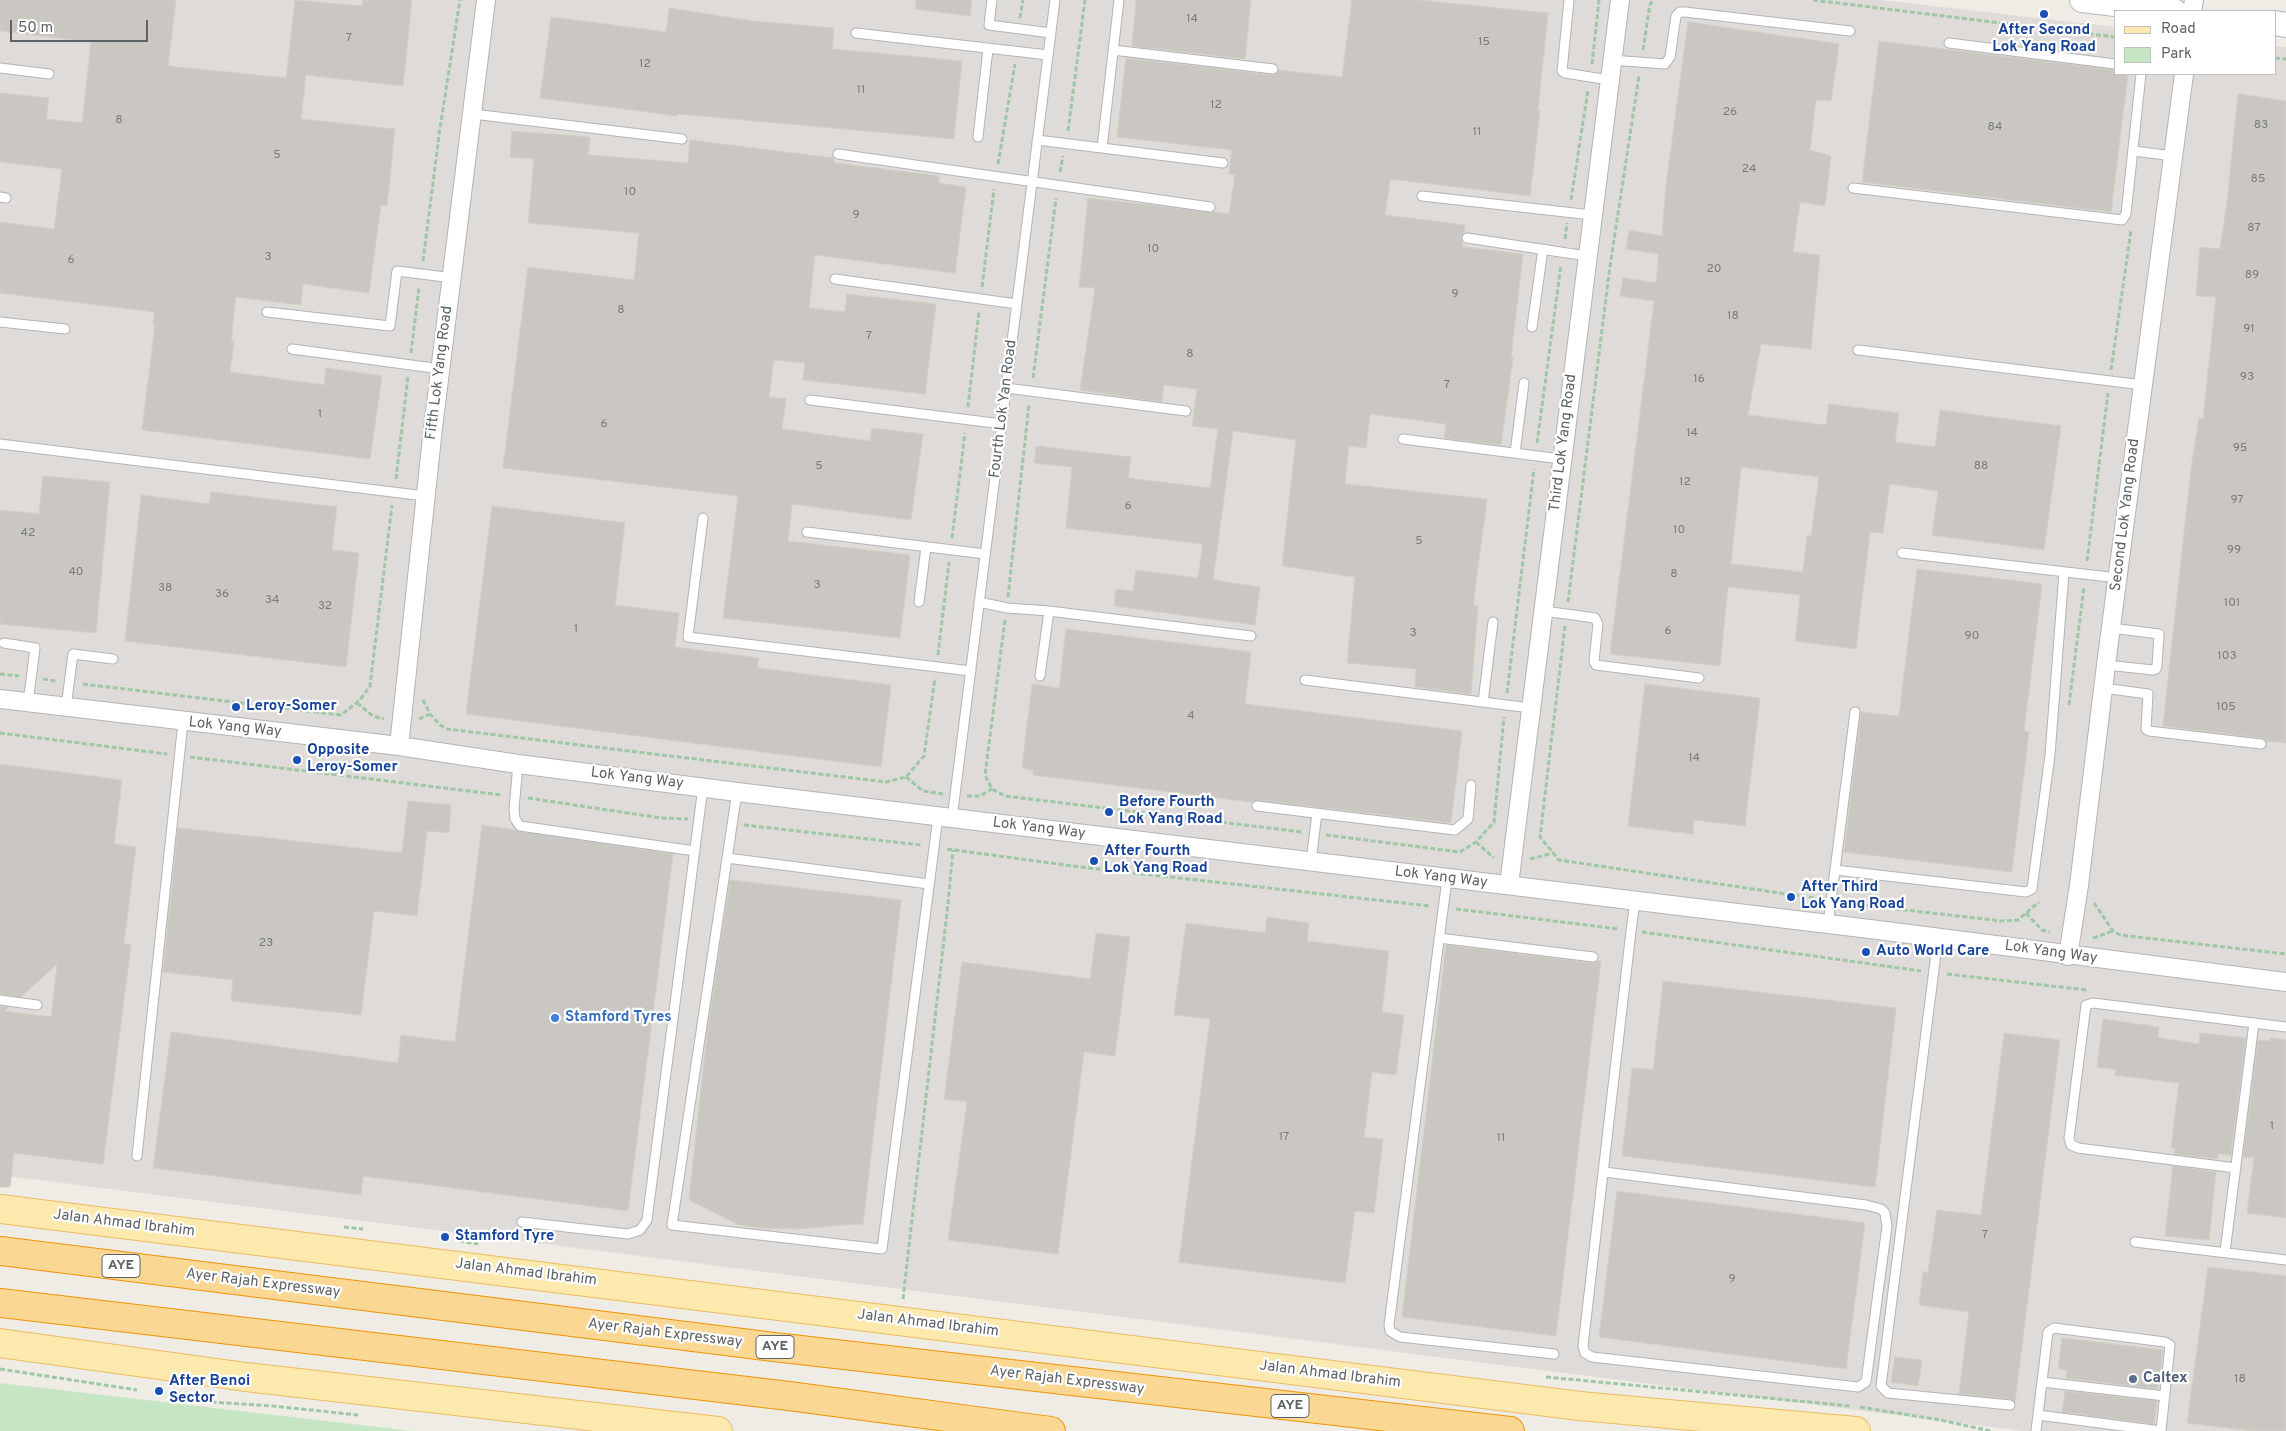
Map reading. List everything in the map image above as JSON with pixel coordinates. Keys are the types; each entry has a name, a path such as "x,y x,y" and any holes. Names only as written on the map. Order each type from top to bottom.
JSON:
{"highway":[{"name":"Ayer Rajah Expressway","path":"0,1251 774,1347 1510,1431"},
{"path":"0,1303 779,1395 1051,1431"}],"main road":[{"path":"2082,0 2166,10"},
{"name":"Jalan Ahmad Ibrahim","path":"0,1209 1580,1406 1856,1431"},
{"path":"0,1343 246,1377 636,1425 702,1430"}],"street":[{"name":"Fifth Lok Yang Road","path":"399,746 426,496 486,0"},
{"name":"Third Lok Yang Road","path":"1509,886 1620,0"},
{"name":"Second Lok Yang Road","path":"2068,956 2079,885 2184,75"},
{"name":"Lok Yang Way","path":"0,700 399,746 518,764 703,788 2286,982"}],"lane":[{"path":"992,0 989,25 1051,33"},
{"name":"Fourth Lok Yan Road","path":"727,858 672,1226 882,1248 934,847 945,818 971,671 1055,0"},
{"path":"1102,148 1119,0"},
{"path":"1569,0 1562,71 1609,80"},
{"path":"1611,60 1661,65 1668,62 1674,21 1680,12 1850,31"},
{"path":"856,33 1048,55"},
{"path":"1949,43 2114,64"},
{"path":"978,137 988,49"},
{"path":"1114,50 1274,69"},
{"path":"0,68 49,74"},
{"path":"1853,188 2122,220 2126,214 2141,75"},
{"path":"473,114 682,140"},
{"path":"1037,140 1223,163"},
{"path":"2134,151 2173,156"},
{"path":"838,154 1210,207"},
{"path":"1422,196 1592,215"},
{"path":"1466,238 1587,256"},
{"path":"1532,327 1543,249"},
{"path":"267,312 390,326 397,271 453,278"},
{"path":"835,279 1017,304"},
{"path":"0,322 65,329"},
{"path":"292,350 441,369"},
{"path":"1858,350 2143,385"},
{"path":"1515,453 1524,383"},
{"path":"1006,388 1186,411"},
{"path":"810,400 1002,424"},
{"path":"1403,439 1561,459"},
{"path":"0,444 426,496"},
{"path":"703,518 688,637 971,671"},
{"path":"807,532 985,554"},
{"path":"919,602 926,546"},
{"path":"1902,553 2118,578"},
{"path":"1835,870 2026,892 2032,889 2050,755 2064,572"},
{"path":"979,602 1007,608 1049,611 1251,636"},
{"path":"1040,676 1049,611"},
{"path":"1544,611 1592,617 1597,621 1594,661 1596,665 1699,678"},
{"path":"1483,702 1493,622"},
{"path":"2106,665 2153,670 2157,666 2159,634 2111,628"},
{"path":"4,644 35,648 28,703"},
{"path":"66,708 73,654 113,659"},
{"path":"1305,680 1531,708"},
{"path":"2103,688 2148,694 2146,729 2149,731 2261,744"},
{"path":"1828,925 1854,712"},
{"path":"137,1156 183,722"},
{"path":"518,764 514,797 515,819 520,826 695,851"},
{"path":"1257,806 1458,830 1468,819 1471,785"},
{"path":"522,1222 628,1234 640,1230 647,1220 703,788"},
{"path":"737,792 727,858 929,884"},
{"path":"1311,862 1317,813"},
{"path":"1447,878 1389,1326 1390,1331 1400,1337 1554,1354"},
{"path":"1604,1172 1866,1205 1881,1209 1885,1213 1887,1226 1866,1382 1858,1387 1587,1355 1584,1346 1635,901"},
{"path":"1439,938 1593,958"},
{"path":"1938,938 1881,1386 1888,1393 2010,1405"},
{"path":"0,1000 37,1005"},
{"path":"2236,1168 2078,1148 2071,1145 2069,1138 2084,1010 2088,1003 2094,1003 2286,1027"},
{"path":"2225,1252 2254,1023"},
{"path":"2135,1242 2286,1260"},
{"path":"2036,1431 2048,1332 2054,1328 2168,1343 2171,1348 2161,1431 2038,1415"},
{"path":"2042,1382 2165,1396"}],"path":[{"path":"0,674 341,714 357,703 370,686 440,128 460,0"},
{"path":"1019,28 1023,0"},
{"path":"1031,391 1007,608 985,775 992,789 1005,796 1460,852 1476,842 1494,822 1535,455 1563,251 1590,77 1599,0"},
{"path":"1654,0 1650,4 1610,266 1540,837 1559,860 1831,901 2002,921 2018,920 2046,896"},
{"path":"1813,0 2114,37"},
{"path":"980,298 996,176 1017,52"},
{"path":"2068,711 2109,381 2131,228"},
{"path":"0,733 82,745 180,755 514,797 661,818 699,820"},
{"path":"732,824 1631,931 1933,973 2091,991"},
{"path":"903,1300 953,850"},
{"path":"2095,894 2094,903 2113,930 2120,935 2286,954"},
{"path":"0,1369 137,1390"},
{"path":"210,1396 210,1402 361,1415"}],"shaded area":[{"path":"0,0 1882,0 2114,27 2114,75 2276,75 2276,46 2286,47 2286,1431 2023,1431 0,1175"}],"green space":[{"path":"0,1383 412,1431 0,1431"}],"building":[{"path":"0,0 176,0 168,66 286,78 295,0 362,6 363,0 412,0 403,86 306,75 301,119 395,129 387,206 381,205 369,293 303,284 301,305 236,297 231,341 234,341 230,372 324,385 326,368 382,376 370,459 142,430 155,312 0,293 0,222 54,229 62,169 0,162 0,93 49,98 46,119 82,123 91,42 0,31"},
{"path":"916,0 972,0 970,16 915,9"},
{"path":"1136,0 1251,0 1245,59 1132,46"},
{"path":"1352,0 1419,0 1548,13 1538,110 1540,111 1530,196 1390,179 1385,215 1465,225 1461,238 1463,247 1523,254 1511,357 1513,357 1501,445 1444,438 1446,424 1370,414 1366,448 1349,446 1345,484 1487,499 1473,605 1478,606 1471,694 1415,687 1416,669 1347,663 1355,577 1282,566 1296,440 1233,431 1213,580 1260,587 1255,625 1114,606 1116,589 1133,591 1136,570 1198,578 1203,544 1066,528 1072,467 1034,463 1036,446 1131,457 1128,478 1210,488 1218,429 1192,426 1197,389 1164,385 1162,402 1080,390 1095,288 1079,287 1088,198 1229,214 1235,175 1229,174 1232,150 1117,137 1126,58 1272,75 1276,74 1279,70 1342,77"},
{"path":"669,8 752,21 834,28 832,49 962,61 954,139 678,114 677,116 540,98 551,17 666,32"},
{"path":"1688,22 1839,44 1831,101 1816,100 1810,150 1831,156 1825,206 1800,202 1793,252 1820,255 1811,349 1761,344 1748,415 1826,425 1829,404 1899,413 1895,442 1935,447 1940,410 2061,426 2044,550 1932,535 1938,491 1890,484 1883,533 1870,532 1856,649 1795,641 1800,595 1728,587 1720,666 1610,654 1654,301 1620,296 1623,278 1656,283 1659,254 1626,249 1629,230 1662,236 1666,185","holes":["1741,467 1819,477 1811,536 1807,535 1803,572 1731,564"]},
{"path":"1879,41 2114,70 2114,75 2128,75 2111,212 1862,182"},
{"path":"2238,94 2286,101 2286,743 2266,741 2262,738 2163,726 2191,468 2199,418 2203,419 2216,297 2196,296 2200,247 2220,249 2227,202"},
{"path":"512,131 590,137 588,155 688,163 690,140 833,158 835,163 939,176 939,183 966,187 955,273 815,255 809,308 845,312 847,294 936,304 925,394 803,380 805,363 774,360 769,397 786,399 782,429 870,441 872,428 923,434 911,520 792,504 788,541 910,555 900,638 723,618 738,496 503,468 528,267 634,280 639,233 528,223 534,159 510,157"},
{"path":"43,476 110,482 96,633 0,624 0,510 39,514"},
{"path":"211,492 337,507 332,550 359,553 346,667 125,641 141,495 209,504"},
{"path":"492,506 625,523 615,605 679,613 675,647 759,658 757,668 891,685 881,767 466,714"},
{"path":"1917,569 2042,584 2024,731 2029,732 2012,872 1844,852 1861,712 1899,716"},
{"path":"1066,629 1251,652 1245,704 1462,731 1451,823 1258,800 1252,802 1033,775 1033,770 1022,768 1032,684 1059,688"},
{"path":"1645,684 1760,698 1745,826 1694,820 1693,834 1628,826"},
{"path":"0,764 122,780 114,844 136,847 124,944 131,945 103,1164 14,1153 10,1187 0,1187 0,1006 8,1007 4,1011 51,1017 57,964 21,997 0,994"},
{"path":"408,801 451,805 449,833 427,831 417,916 374,911 361,1015 231,1001 233,980 163,972 178,828 402,853"},
{"name":"Stamford Tyres","path":"482,825 673,854 628,1211 363,1176 361,1195 153,1168 171,1032 398,1063 401,1035 455,1042"},
{"path":"730,880 901,900 863,1224 800,1229 757,1228 737,1224 689,1200 707,1033"},
{"path":"1267,917 1309,923 1307,941 1389,951 1382,1012 1404,1015 1396,1075 1372,1072 1364,1137 1383,1139 1374,1213 1355,1211 1345,1283 1179,1262 1210,1019 1174,1015 1186,923 1265,933"},
{"path":"1096,933 1130,937 1115,1056 1084,1052 1058,1254 948,1240 967,1102 944,1099 962,962 1090,979"},
{"path":"1446,945 1592,963 1601,960 1556,1336 1402,1317"},
{"path":"1663,981 1896,1008 1875,1187 1622,1156 1632,1068 1653,1070"},
{"path":"2103,1019 2159,1027 2158,1038 2199,1044 2200,1033 2246,1038 2231,1155 2218,1154 2218,1159 2174,1154 2175,1149 2171,1148 2179,1083 2115,1075 2116,1070 2097,1067"},
{"path":"2004,1033 2060,1040 2015,1402 2011,1399 1959,1394 1969,1312 1919,1305 1923,1272 1928,1272 1937,1210 1981,1215"},
{"path":"2270,1038 2286,1040 2286,1218 2247,1213 2254,1158 2243,1157 2258,1040 2270,1041"},
{"path":"2173,1166 2216,1172 2209,1240 2165,1236"},
{"path":"1617,1191 1865,1223 1846,1369 1599,1337"},
{"path":"2208,1267 2286,1276 2286,1431 2253,1431 2187,1423"},
{"path":"2062,1338 2163,1350 2158,1389 2066,1378 2067,1370 2058,1369"},
{"path":"1895,1357 1922,1360 1918,1386 1891,1382"},
{"path":"2065,1391 2157,1401 2154,1424 2062,1412"}],"place":[{"name":"After Second Lok Yang Road","path":"2044,14"},
{"name":"Leroy-Somer","path":"236,707"},
{"name":"Opposite Leroy-Somer","path":"297,760"},
{"name":"Before Fourth Lok Yang Road","path":"1109,812"},
{"name":"After Fourth Lok Yang Road","path":"1094,861"},
{"name":"After Third Lok Yang Road","path":"1791,897"},
{"name":"Auto World Care","path":"1866,952"},
{"name":"Stamford Tyres","path":"555,1018"},
{"name":"Stamford Tyre","path":"445,1237"},
{"name":"Caltex","path":"2133,1379"},
{"name":"After Benoi Sector","path":"159,1391"}]}
